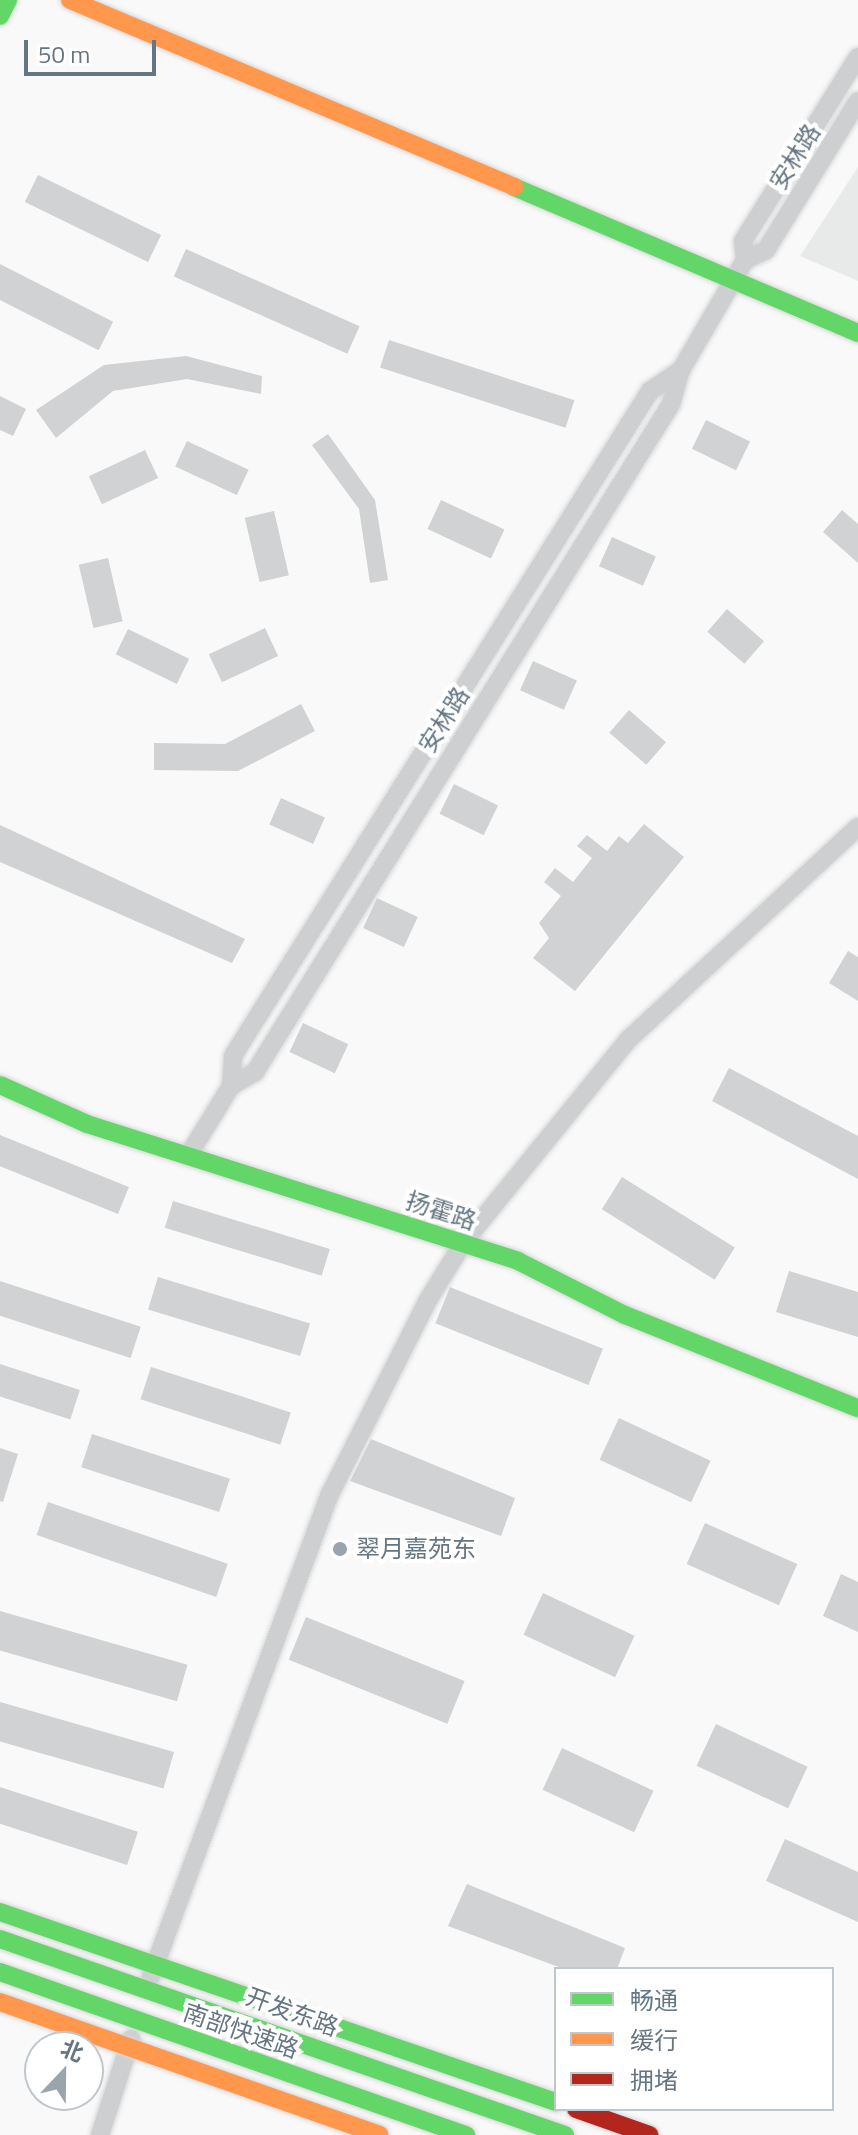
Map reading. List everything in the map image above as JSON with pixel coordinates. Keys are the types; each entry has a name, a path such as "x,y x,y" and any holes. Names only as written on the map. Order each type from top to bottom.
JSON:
{"main road":[{"path":"0,16 8,0"},
{"path":"70,0 732,283 858,333"},
{"name":"扬霍路","path":"0,1085 87,1124 463,1243 858,1408"},
{"name":"开发东路","path":"0,1912 157,1962 554,2101"},
{"name":"开发东路","path":"0,1939 148,1986 565,2135"},
{"name":"南部快速路","path":"0,1972 466,2135"},
{"path":"0,2002 379,2135"},
{"path":"582,2111 650,2135"}],"street":[{"name":"安林路","path":"745,260 743,241 858,57"},
{"name":"安林路","path":"231,1086 255,1072 671,404 681,370 745,260 766,250 858,101"},
{"name":"安林路","path":"188,1156 231,1086 233,1056 460,693 650,391 681,370"},
{"path":"460,693 484,704"},
{"path":"100,2135 148,1986 329,1496 380,1387 463,1243 629,1039 858,827"}],"shaded area":[{"path":"858,167 858,281 800,256"}],"building":[{"path":"38,175 161,235 148,262 25,202"},
{"path":"186,249 360,326 347,354 174,276"},
{"path":"0,264 113,322 99,350 0,300"},
{"path":"389,340 574,400 565,428 380,368"},
{"path":"186,356 262,376 261,394 187,379 113,391 56,438 36,410 104,365"},
{"path":"0,396 26,409 13,436 0,430"},
{"path":"706,420 750,441 736,470 692,449"},
{"path":"328,434 375,500 388,580 370,583 359,509 312,445"},
{"path":"187,441 249,470 237,495 175,466"},
{"path":"145,450 158,478 102,504 89,476"},
{"path":"441,500 504,530 491,559 427,529"},
{"path":"842,510 858,524 858,563 823,532"},
{"path":"274,511 289,575 260,582 245,518"},
{"path":"612,537 656,557 643,586 599,566"},
{"path":"108,558 123,621 93,628 79,565"},
{"path":"727,609 764,641 744,664 707,632"},
{"path":"265,628 278,656 222,682 209,654"},
{"path":"128,629 189,659 177,684 116,654"},
{"path":"533,661 577,681 564,710 520,690"},
{"path":"301,704 315,731 238,771 154,770 154,743 225,744"},
{"path":"629,710 666,742 646,765 609,733"},
{"path":"454,784 498,805 484,835 440,814"},
{"path":"281,798 325,818 313,844 269,824"},
{"path":"644,824 684,857 575,991 533,958 549,938 539,923 561,896 544,882 555,868 573,882 592,858 577,846 587,835 607,851 619,836 628,843"},
{"path":"0,825 245,939 232,963 0,862"},
{"path":"377,898 418,917 404,947 363,928"},
{"path":"848,951 858,957 858,1001 829,983"},
{"path":"303,1023 348,1044 335,1073 289,1052"},
{"path":"729,1068 858,1136 858,1179 712,1101"},
{"path":"0,1135 129,1187 118,1214 0,1166"},
{"path":"622,1177 735,1247 715,1280 602,1209"},
{"path":"173,1201 330,1249 322,1276 165,1228"},
{"path":"789,1271 858,1292 858,1337 776,1312"},
{"path":"158,1277 310,1323 300,1356 148,1310"},
{"path":"0,1281 141,1327 131,1358 0,1316"},
{"path":"450,1287 603,1349 588,1385 435,1323"},
{"path":"0,1364 80,1390 70,1419 0,1397"},
{"path":"151,1367 291,1412 280,1445 140,1399"},
{"path":"619,1418 711,1461 691,1502 600,1460"},
{"path":"92,1434 230,1479 219,1512 81,1467"},
{"path":"371,1439 515,1498 501,1536 350,1481"},
{"path":"0,1448 18,1454 3,1502 0,1501"},
{"path":"48,1502 228,1564 216,1597 37,1535"},
{"path":"705,1523 797,1564 779,1605 687,1564"},
{"path":"841,1574 858,1582 858,1632 823,1616"},
{"path":"543,1593 635,1636 615,1677 524,1635"},
{"path":"0,1611 187,1665 177,1701 0,1651"},
{"path":"306,1617 465,1681 447,1724 289,1660"},
{"path":"0,1702 174,1752 164,1788 0,1742"},
{"path":"716,1724 808,1767 788,1808 697,1766"},
{"path":"562,1748 654,1791 634,1832 543,1790"},
{"path":"0,1787 138,1832 127,1865 0,1824"},
{"path":"785,1839 858,1872 858,1922 766,1881"},
{"path":"467,1884 625,1948 618,1967 559,1967 448,1926"}],"traffic: fast":[{"path":"0,16 8,0"},
{"path":"514,187 858,333"},
{"path":"0,1085 87,1124 518,1261 625,1315 858,1408"},
{"path":"0,1912 554,2101"},
{"path":"0,1939 565,2135"},
{"path":"0,1972 466,2135"}],"traffic: slow":[{"path":"70,0 514,187"},
{"path":"0,2002 379,2135"}],"traffic: jam":[{"path":"582,2111 650,2135"}],"place":[{"name":"翠月嘉苑东","path":"340,1549"}]}
